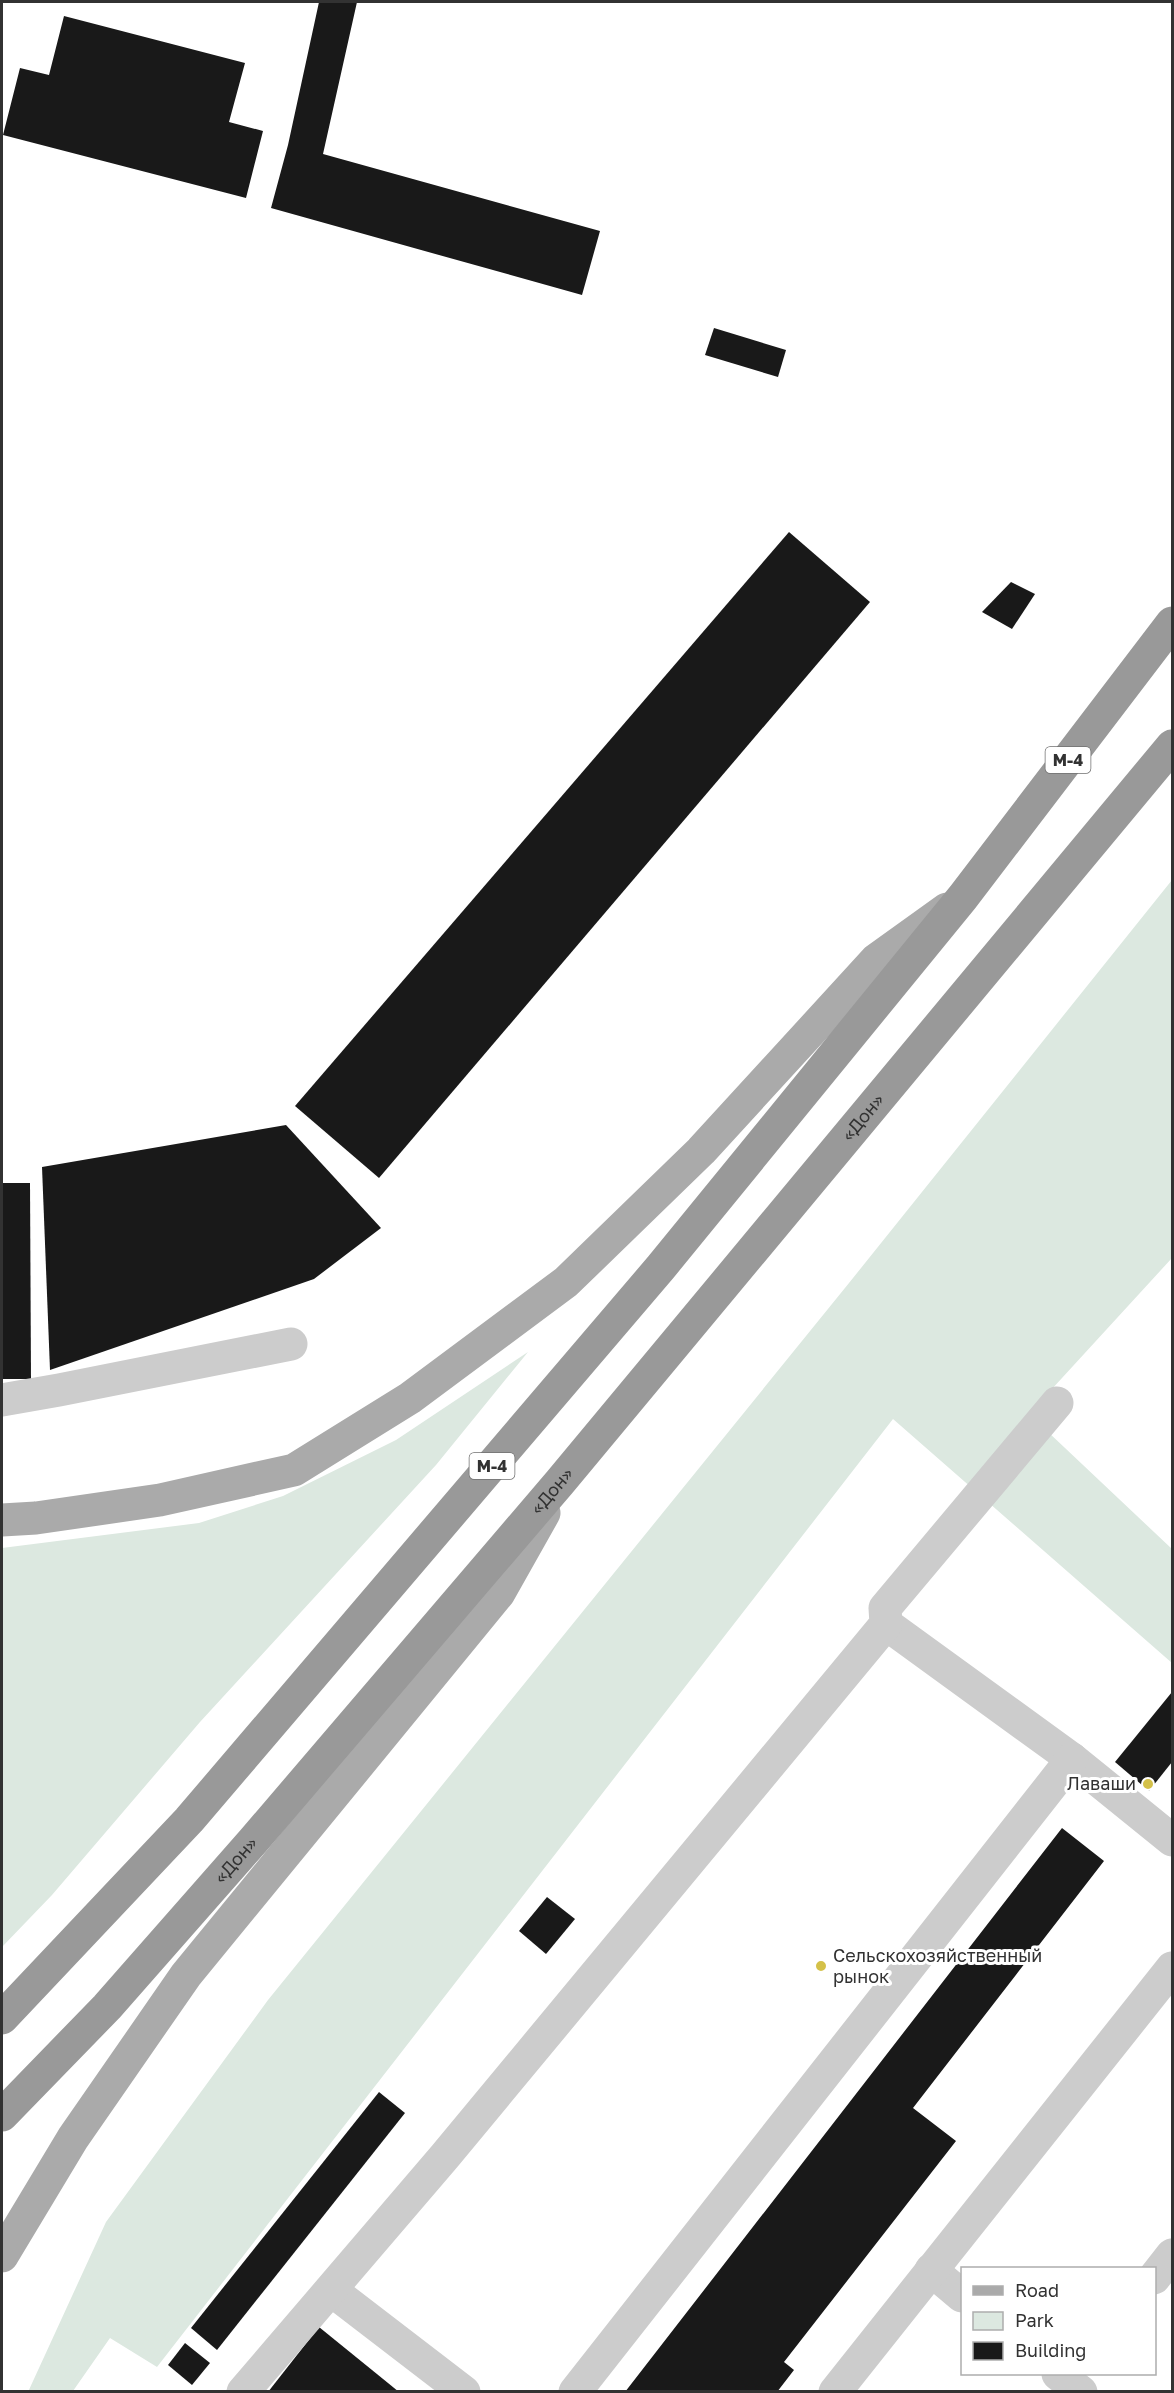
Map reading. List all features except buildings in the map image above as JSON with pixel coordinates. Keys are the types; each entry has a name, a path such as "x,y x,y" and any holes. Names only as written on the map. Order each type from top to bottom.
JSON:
{"highway":[{"name":"М-4","path":"2,2018 204,1802 661,1267 963,897 1173,623"},
{"name":"«Дон»","path":"2,2115 107,2007 253,1841 560,1482 1173,746"}],"main road":[{"path":"2,1520 36,1518 160,1500 294,1470 410,1398 566,1282 701,1151 876,960 963,897"},
{"path":"2,2256 73,2138 186,1975 499,1593 560,1482"}],"lane":[{"path":"2,1400 291,1344"},
{"path":"243,2391 453,2147 886,1623 885,1608 1057,1403"},
{"path":"886,1623 1072,1759 1173,1840"},
{"path":"575,2391 1072,1759"},
{"path":"835,2391 1173,1968"},
{"path":"1156,2277 1173,2255"},
{"path":"931,2270 961,2294"},
{"path":"331,2290 464,2391"}],"green space":[{"path":"1172,880 1172,1258 1029,1414 1172,1549 1172,1663 893,1419 157,2367 110,2338 73,2391 28,2392 106,2222 268,2000"},
{"path":"528,1352 436,1465 200,1722 52,1895 2,1947 2,1548 199,1523 283,1496 396,1440"}],"place":[{"name":"Лаваши","path":"1148,1784"},
{"name":"Сельскохозяйственный рынок","path":"821,1966"}]}
